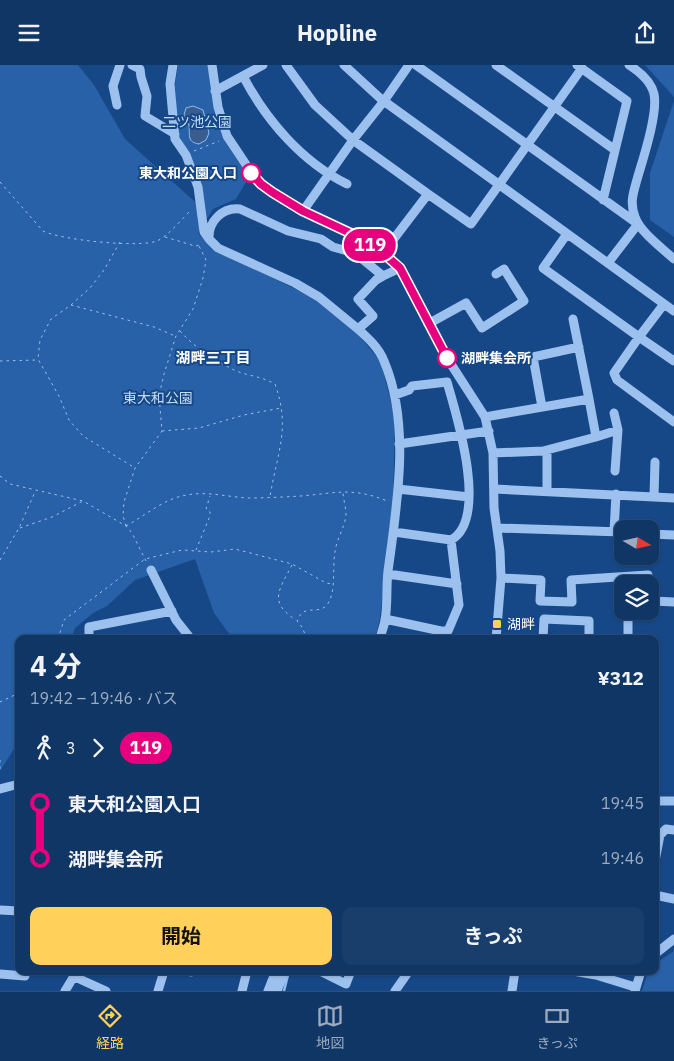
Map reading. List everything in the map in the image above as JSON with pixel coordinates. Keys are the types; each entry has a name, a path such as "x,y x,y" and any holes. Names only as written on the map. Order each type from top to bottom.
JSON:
{"street":[{"path":"117,105 113,86 120,65"},
{"path":"132,65 140,69 147,96 146,116 175,134"},
{"path":"173,65 170,84 175,139 186,155 198,187 204,231 209,239 218,248 295,283 319,297 369,339 384,359 396,395 399,444 398,489 394,532 388,574 385,619 381,635"},
{"path":"212,65 215,91 227,137 255,178 272,192 303,211 350,233 383,253 400,268 447,358 485,417 493,453 494,508 500,551 501,579 496,635"},
{"path":"215,91 263,65"},
{"path":"286,65 315,105 353,140 471,224 554,107 579,67 627,101 603,201"},
{"path":"344,65 384,101 674,311"},
{"path":"303,211 409,65"},
{"path":"416,65 603,201 638,224 674,259"},
{"path":"496,65 614,150"},
{"path":"629,65 640,72 647,81 652,90 654,103 644,155 632,197 633,211 638,224"},
{"path":"243,76 254,96 279,129 312,161 347,184"},
{"path":"383,253 428,194"},
{"path":"209,239 208,229 218,216 233,208 240,209 288,231 321,239 334,247 356,253 383,276"},
{"path":"608,263 638,224"},
{"path":"321,239 331,225"},
{"path":"567,234 543,268 674,361"},
{"path":"358,329 373,316 358,299 376,280 400,268"},
{"path":"428,323 466,303 482,328 524,301 504,269 496,275"},
{"path":"664,304 614,373 617,381 674,422"},
{"path":"573,319 596,437"},
{"path":"542,407 533,357 579,347"},
{"path":"394,532 451,541 459,536 464,529 468,497 468,470 447,382 412,386 409,390 396,395"},
{"path":"485,417 588,399"},
{"path":"614,413 618,430 615,471"},
{"path":"493,453 547,450 618,430"},
{"path":"399,444 489,431"},
{"path":"546,491 547,450"},
{"path":"654,497 656,462"},
{"path":"398,489 468,497"},
{"path":"494,489 674,498"},
{"path":"616,494 617,520"},
{"path":"497,529 614,532"},
{"path":"659,534 674,535"},
{"path":"385,619 440,635 448,631 455,619 459,605 451,541"},
{"path":"151,570 176,620 186,635"},
{"path":"388,574 456,583"},
{"path":"501,579 541,580 540,601 572,603 571,580 614,577"},
{"path":"659,601 674,602"},
{"path":"89,635 89,627 172,611"},
{"path":"543,635 544,619 589,621 589,635"},
{"path":"628,620 628,635"},
{"path":"0,789 15,786"},
{"path":"659,801 674,801"},
{"path":"659,840 660,835 666,829 674,830"},
{"path":"659,896 674,899"},
{"path":"0,910 15,911"},
{"path":"659,951 674,939"},
{"path":"659,943 666,945"},
{"path":"0,974 25,977 25,975"},
{"path":"65,991 75,975"},
{"path":"78,975 106,991"},
{"path":"158,991 163,975"},
{"path":"242,991 246,975"},
{"path":"268,991 274,975"},
{"path":"276,991 283,975"},
{"path":"325,975 341,987 346,984 349,975"},
{"path":"395,991 406,975"},
{"path":"512,991 514,975"},
{"path":"596,975 635,989 640,975"}],"path":[{"path":"186,155 222,140"},
{"path":"0,183 43,231 52,235 80,241 137,244 156,242 164,237 200,202"},
{"path":"164,237 195,246"},
{"path":"120,242 104,270 90,288 50,319 40,340 38,359 59,396 69,420 83,436 135,468"},
{"path":"126,526 123,516 124,502 135,468 162,431 159,396 176,336 192,309 203,278 206,260 199,246"},
{"path":"70,305 154,327 176,336"},
{"path":"180,330 191,344 235,371 263,377 274,384 282,408 283,426 270,497"},
{"path":"0,361 38,359"},
{"path":"162,431 198,428 244,415 282,408"},
{"path":"0,476 10,484 83,501 126,526 132,533 151,570"},
{"path":"0,560 19,528 35,491"},
{"path":"297,621 300,614 304,611 319,609 326,606 329,601 333,584 334,552 346,516 343,491"},
{"path":"126,526 167,501 188,495 247,498 302,496 353,491 388,501"},
{"path":"196,550 210,516 210,512 206,509 211,495"},
{"path":"19,528 52,517 83,501"},
{"path":"59,635 64,620 144,559 182,550 211,552 235,549 292,564 326,583 333,584"},
{"path":"292,564 281,587 279,603 284,612 297,621 306,635"},
{"path":"0,702 15,695"},
{"path":"0,760 0,772"}],"green space":[{"name":"東大和公園","path":"0,65 78,65 94,85 125,139 203,209 201,184 189,151 177,138 175,85 178,65 208,65 211,92 222,136 249,177 236,199 213,209 198,233 211,247 315,299 357,333 381,362 395,419 393,505 380,618 376,635 230,635 214,613 195,559 135,580 107,606 93,613 75,628 72,635 15,635 15,747 0,771"},
{"path":"645,65 674,65 674,97"},
{"path":"674,101 674,237 650,220 650,173"},
{"path":"674,951 674,991 642,991 647,975 659,975 659,961"}],"shaded area":[{"path":"193,106 203,110 209,133 206,140 199,144 191,140 188,123 184,115 186,108"}],"waterway":[{"path":"284,991 288,975"}],"bus line":[{"name":"119","path":"251,173 272,192 303,211 350,233 383,253 400,268 447,358"}],"place":[{"name":"東大和公園入口","path":"251,173"},
{"name":"湖畔集会所","path":"447,358"},
{"name":"湖畔","path":"497,624"}],"district":[{"name":"湖畔三丁目","path":"213,358"}],"park label":[{"name":"二ツ池公園","path":"197,122"}]}
